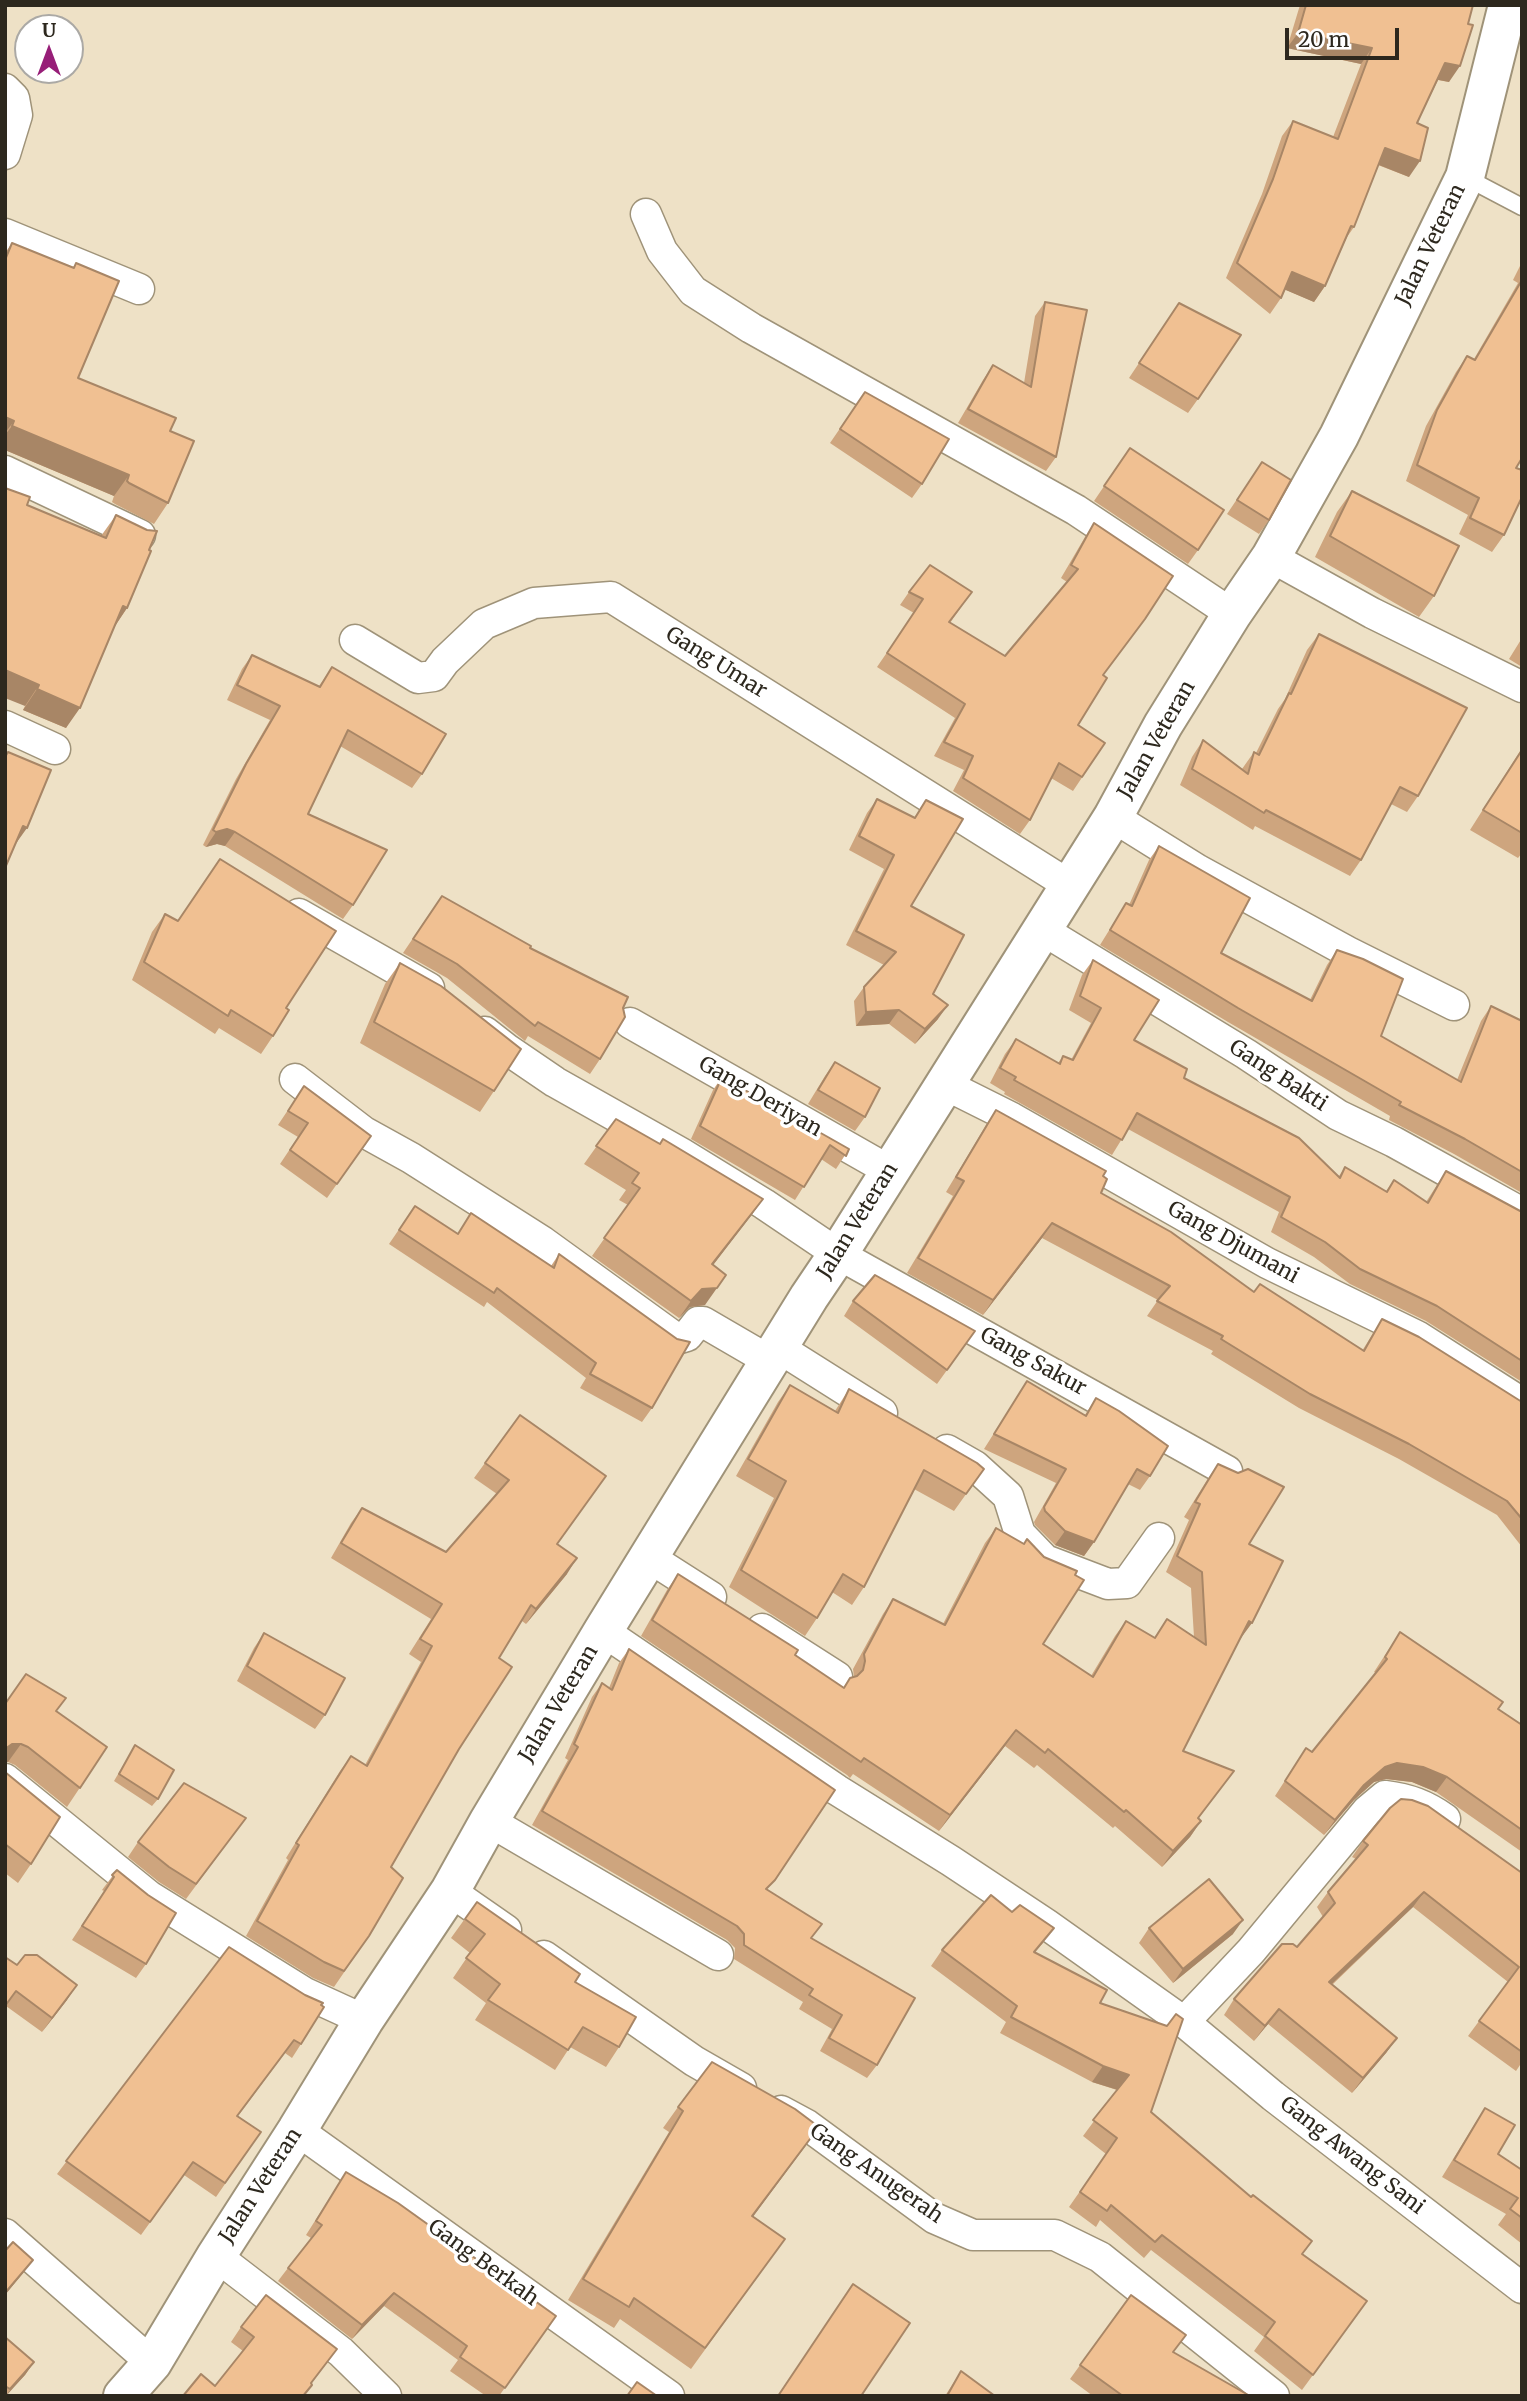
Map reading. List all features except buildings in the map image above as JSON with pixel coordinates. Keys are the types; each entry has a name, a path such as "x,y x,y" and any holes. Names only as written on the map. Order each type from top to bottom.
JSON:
{"street":[{"name":"Jalan Veteran","path":"123,2396 152,2364 216,2256 364,2020 450,1891 603,1631 809,1297 1113,817 1163,725 1272,556 1339,436 1465,177 1512,13"},
{"path":"5,89 14,98 16,115 5,154"},
{"path":"646,214 662,251 693,291 751,328 1076,510 1233,614"},
{"path":"5,234 139,289"},
{"path":"5,471 140,535"},
{"path":"1272,556 1371,613 1522,687"},
{"name":"Gang Umar","path":"355,640 418,678 434,676 445,661 484,624 534,603 611,597 1069,886"},
{"path":"5,726 55,749"},
{"path":"1113,817 1198,870 1454,1006"},
{"name":"Gang Sakur","path":"275,899 436,992 508,1051 555,1082 705,1167 838,1254 1227,1471"},
{"name":"Gang Bakti","path":"1041,929 1246,1054 1338,1115 1394,1142 1522,1213"},
{"name":"Gang Deriyan","path":"629,1023 890,1171"},
{"path":"295,1079 364,1132 411,1158 543,1242 677,1339 687,1336 698,1322 702,1322 775,1354 975,1466 1008,1496 1020,1534 1045,1560 1108,1584 1127,1583 1159,1538"},
{"name":"Gang Djumani","path":"944,1084 1024,1124 1267,1263 1417,1336 1522,1403"},
{"path":"650,1558 836,1677"},
{"name":"Gang Awang Sani","path":"603,1631 837,1790 1045,1924 1184,2022 1273,2096 1522,2288"},
{"path":"5,1779 149,1896 305,1993 364,2020"},
{"path":"1184,2022 1251,1951 1367,1811 1385,1796 1406,1798 1426,1806 1470,1837"},
{"path":"489,1821 718,1955"},
{"name":"Gang Anugerah","path":"450,1891 694,2061 807,2125 934,2218 973,2235 1055,2235 1100,2257 1274,2396"},
{"name":"Gang Berkah","path":"297,2130 668,2396"},
{"path":"5,2234 152,2364"},
{"path":"216,2256 341,2352 386,2396"}],"lane":[{"path":"1465,177 1522,207"}]}
